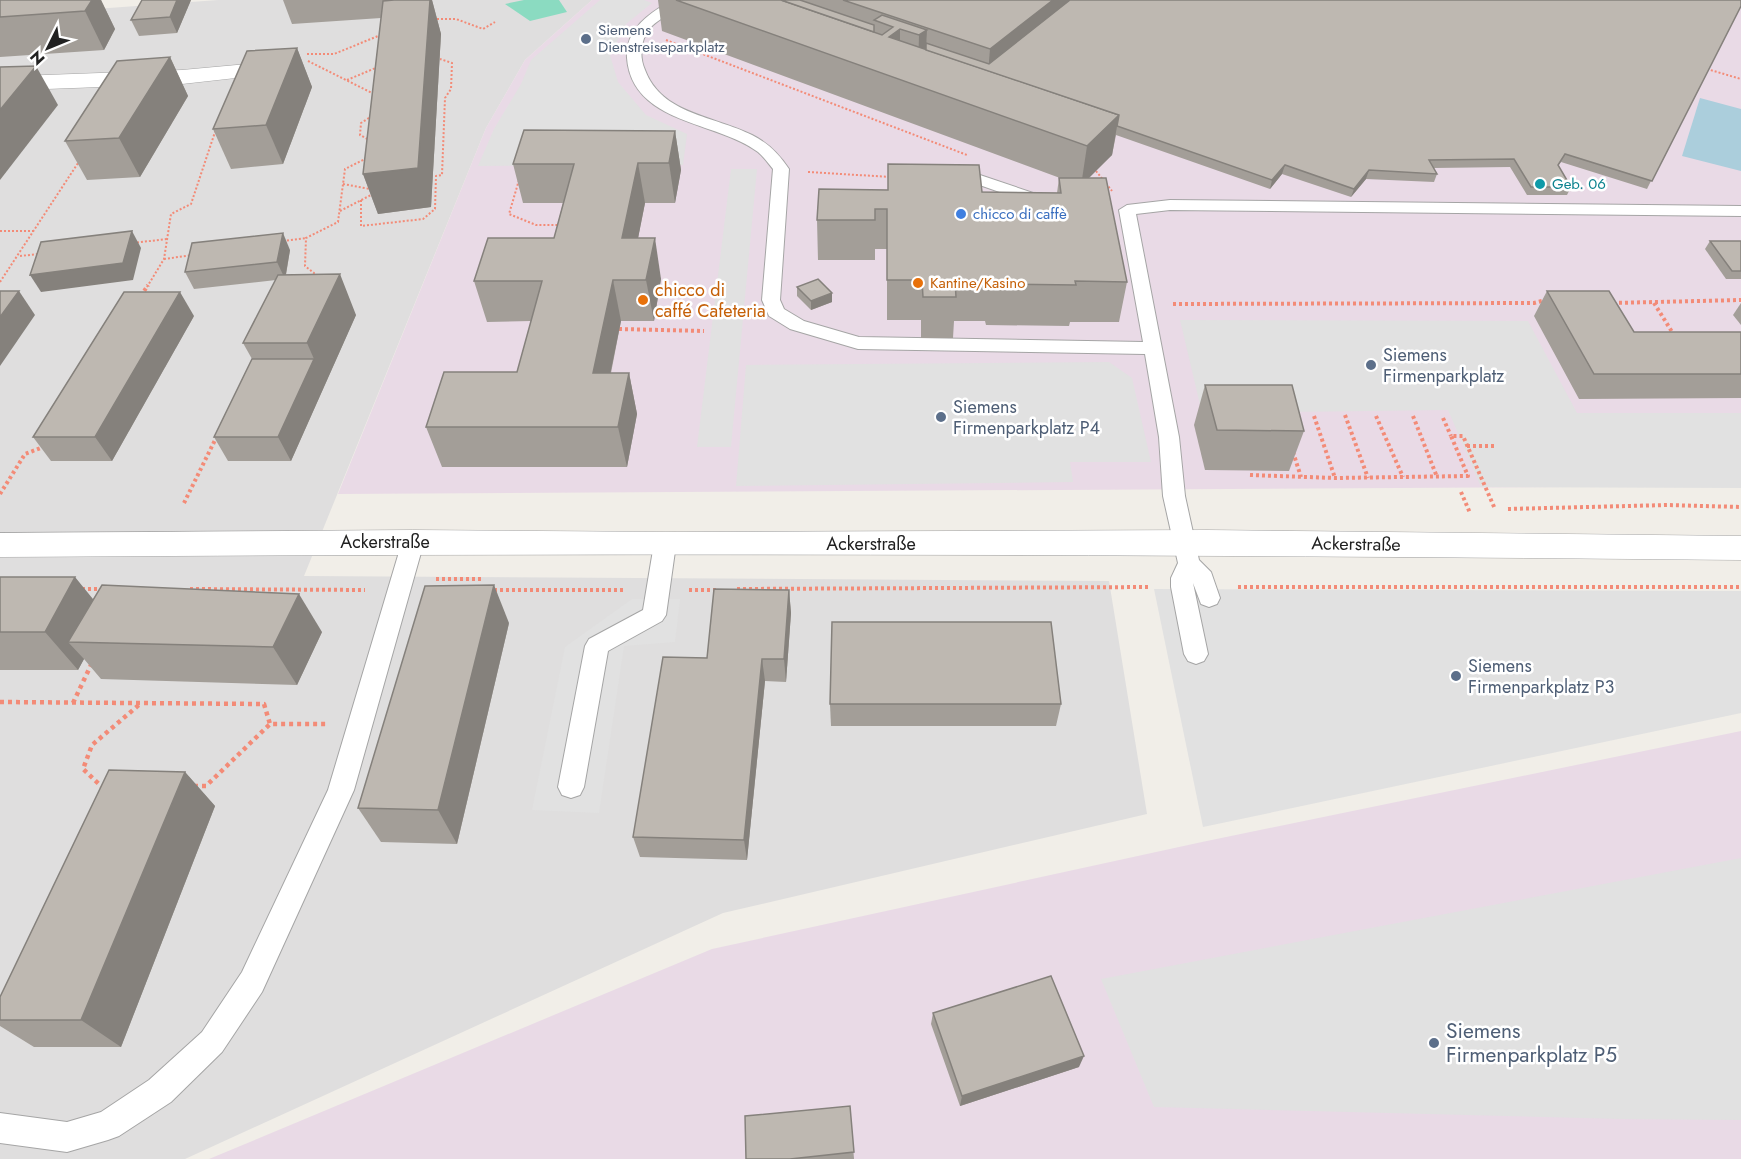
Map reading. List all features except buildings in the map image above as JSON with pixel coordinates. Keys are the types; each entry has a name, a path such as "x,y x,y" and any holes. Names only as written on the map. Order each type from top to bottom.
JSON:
{"street":[{"path":"0,88 18,83 182,77 262,69 294,54"},
{"name":"Ackerstraße","path":"0,545 413,542 1187,553 1741,548"}],"lane":[{"path":"682,0 651,18 640,30 632,51 637,75 657,100 694,120 739,135 764,148 781,169 771,300 776,312 797,324 858,343 1153,348"},
{"path":"977,178 1038,201 1061,204"},
{"path":"1020,209 1038,201"},
{"path":"1207,592 1203,578 1187,553 1174,496 1169,437 1146,303 1121,209 1170,205 1741,211"},
{"path":"0,1128 67,1137 108,1125 160,1091 212,1042 252,982 341,790 413,542"},
{"path":"571,787 597,646 654,615 665,544"},
{"path":"1187,553 1182,587 1196,654"}],"path":[{"path":"431,10 430,19 456,19 483,29 495,22"},
{"path":"640,30 970,156 977,178"},
{"path":"294,54 334,54 391,32"},
{"path":"380,46 381,35"},
{"path":"282,242 306,238 338,222 345,169 369,156 371,141 360,135 361,123 372,117 374,94 294,54"},
{"path":"346,80 378,69 379,57"},
{"path":"361,200 361,226 423,219 435,209 436,176 442,175 445,98 451,89 452,63 440,59"},
{"path":"1707,69 1741,79"},
{"path":"437,98 445,98"},
{"path":"140,298 164,259 171,214 191,204 217,127"},
{"path":"435,131 444,130"},
{"path":"0,282 81,160"},
{"path":"522,169 509,214 536,225 564,225"},
{"path":"781,169 848,177 896,177"},
{"path":"339,211 380,191 342,184"},
{"path":"0,231 36,231"},
{"path":"306,238 305,266 314,273 309,280"},
{"path":"133,243 167,239"},
{"path":"19,256 42,254"},
{"path":"164,259 200,254"},
{"path":"1146,303 1534,303 1551,300"},
{"path":"1611,303 1741,300"},
{"path":"1654,303 1676,338"},
{"path":"619,329 704,331"},
{"path":"1345,415 1368,478"},
{"path":"1314,416 1335,478"},
{"path":"1376,416 1402,477"},
{"path":"1413,416 1437,477"},
{"path":"1250,475 1335,478 1468,476 1443,418"},
{"path":"184,503 217,436 225,431"},
{"path":"1451,436 1462,436 1495,509"},
{"path":"0,494 26,454 51,444"},
{"path":"1292,446 1301,477"},
{"path":"1467,446 1494,446"},
{"path":"1461,492 1469,510"},
{"path":"493,590 1182,587"},
{"path":"1207,592 1741,587"},
{"path":"70,589 105,589"},
{"path":"187,589 376,590"},
{"path":"73,703 93,661"},
{"path":"0,702 264,704 270,724"},
{"path":"112,796 83,769 92,745 141,703"},
{"path":"184,786 206,786 270,724 360,724"}],"shaded area":[{"path":"218,0 592,0 525,60 486,128 304,576 1109,581 1147,814 723,913 185,1159 0,1159 0,16"},
{"path":"592,0 1741,0 1741,486 338,494 486,128 525,60"},
{"path":"600,0 644,0 652,3 626,24 610,55 618,82 646,115 687,134 683,165 478,166 494,129 521,84 531,60"},
{"path":"731,169 757,169 731,447 697,447"},
{"name":"Siemens Firmenparkplatz","path":"1180,320 1528,321 1577,413 1741,413 1741,488 1481,487 1448,410 1202,413"},
{"name":"Siemens Firmenparkplatz P4","path":"1109,362 1132,378 1151,462 1070,462 1073,482 736,486 746,365"},
{"name":"Siemens Firmenparkplatz P3","path":"1154,589 1741,591 1741,713 1203,827"},
{"path":"632,599 680,599 675,642 624,646 599,813 532,810 565,647"},
{"path":"1741,731 1741,1159 209,1159 712,949 1202,842"},
{"name":"Siemens Firmenparkplatz P5","path":"1741,858 1741,1120 1154,1107 1101,979"}],"green space":[{"path":"524,0 559,0 567,12 530,21 505,4"}],"water":[{"path":"1700,98 1741,109 1741,171 1682,156"}],"place":[{"name":"Siemens Dienstreiseparkplatz","path":"586,39"},
{"name":"Geb. 06","path":"1540,184"},
{"name":"chicco di caffè","path":"961,214"},
{"name":"Kantine/Kasino","path":"918,283"},
{"name":"chicco di caffé Cafeteria","path":"643,300"},
{"name":"Siemens Firmenparkplatz","path":"1371,365"},
{"name":"Siemens Firmenparkplatz P4","path":"941,417"},
{"name":"Siemens Firmenparkplatz P3","path":"1456,676"},
{"name":"Siemens Firmenparkplatz P5","path":"1434,1043"}]}
